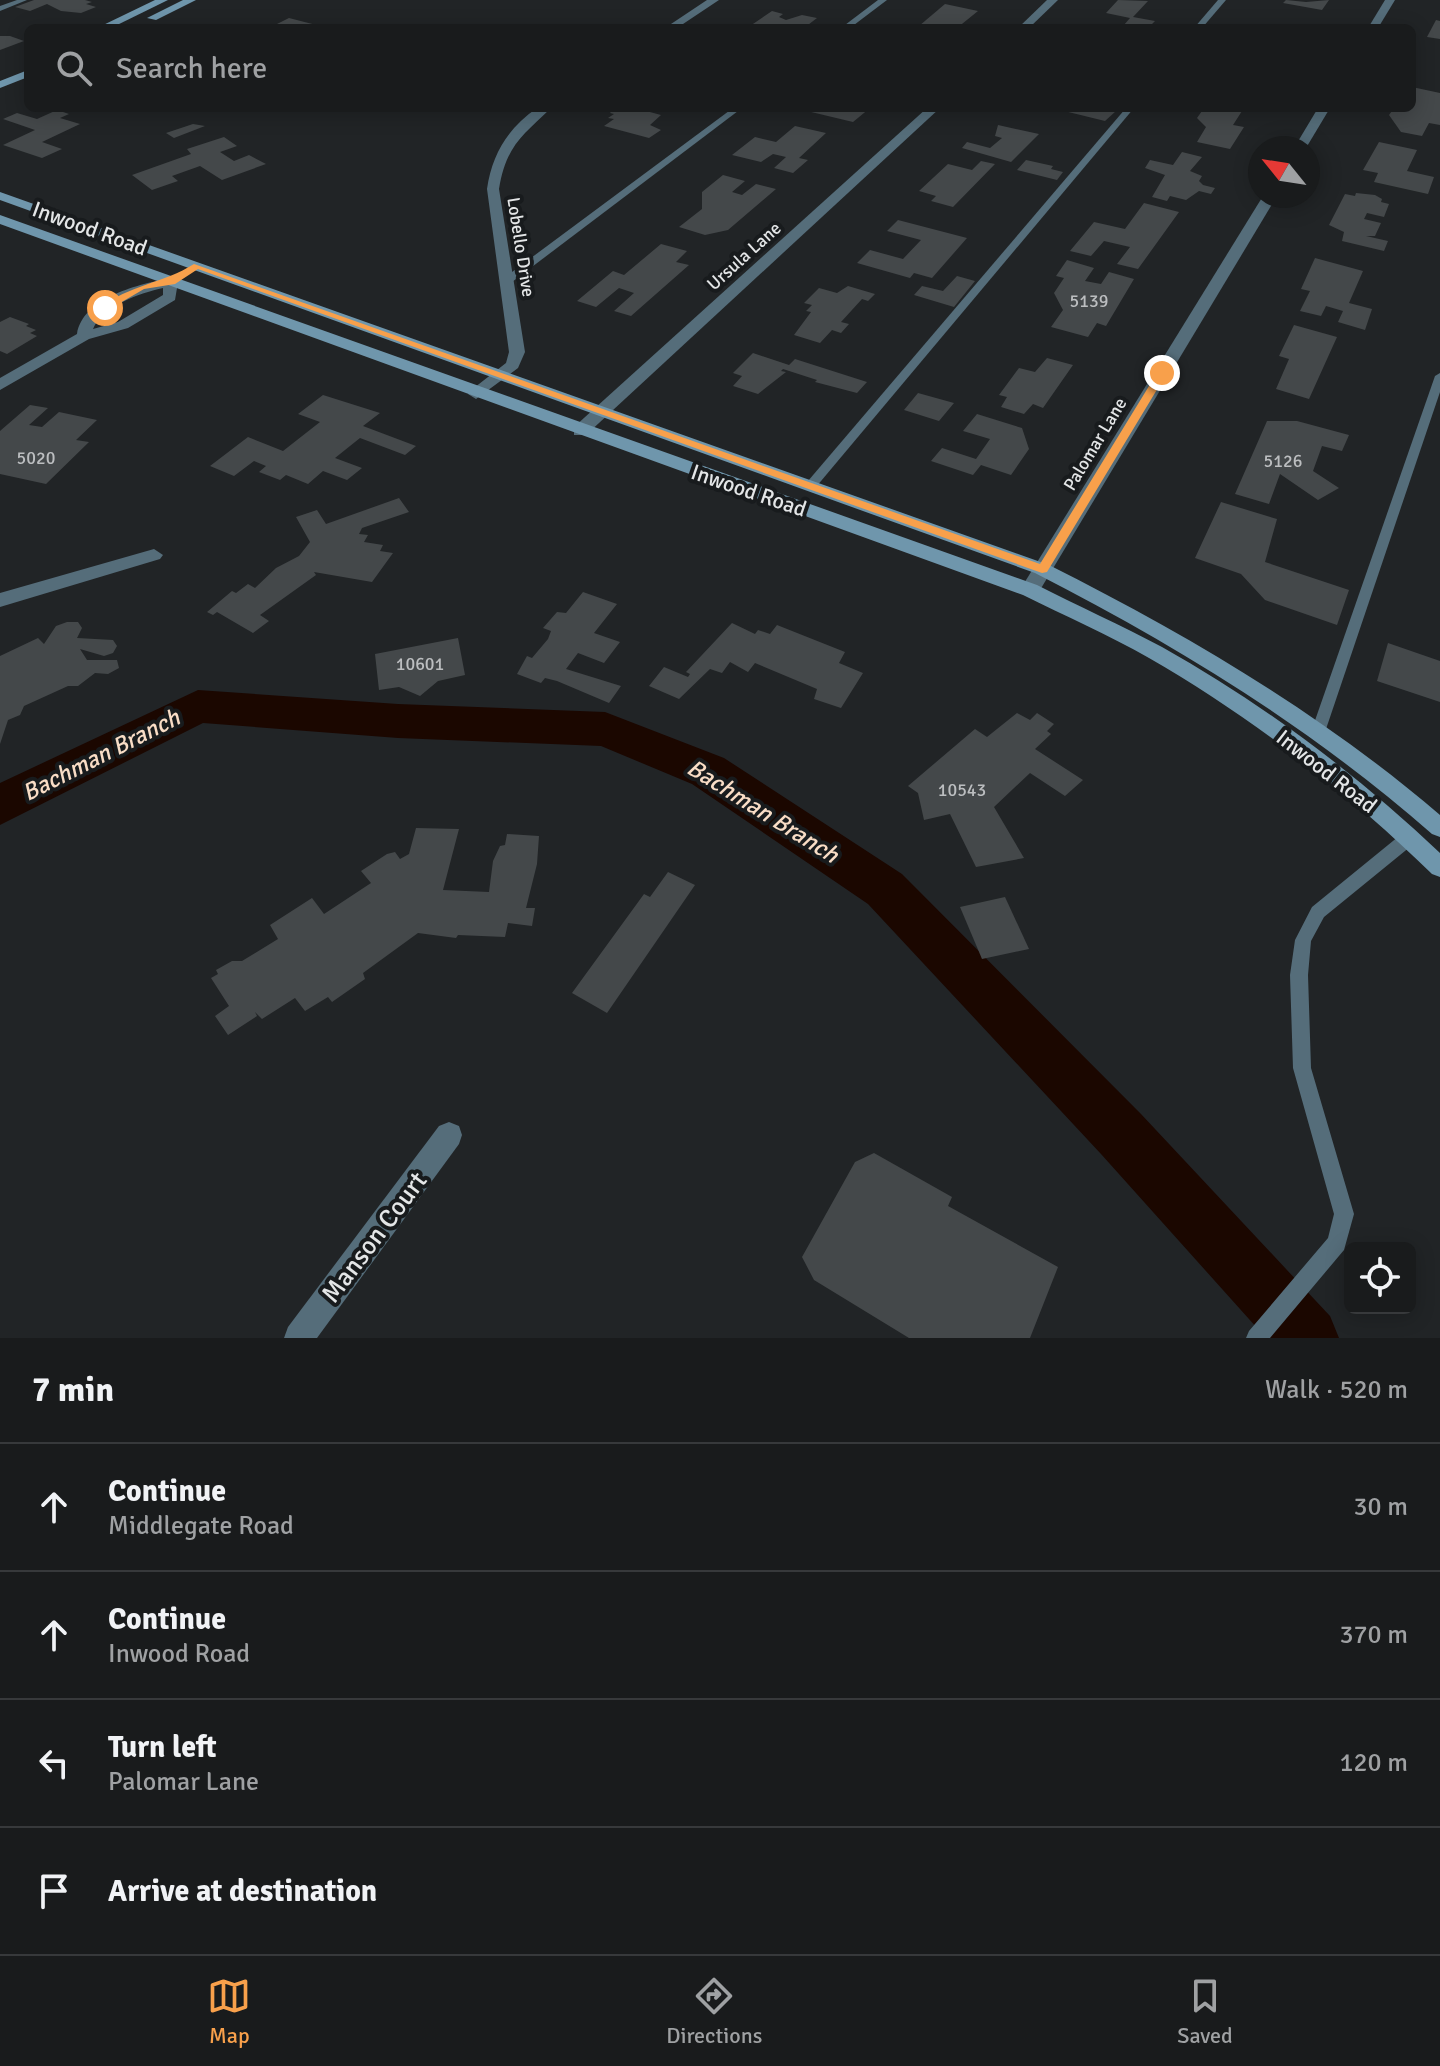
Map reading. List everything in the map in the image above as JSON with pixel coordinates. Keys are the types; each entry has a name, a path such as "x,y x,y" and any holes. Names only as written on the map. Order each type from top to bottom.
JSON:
{"main road":[{"path":"111,24 163,0"},
{"path":"138,24 191,0"},
{"path":"0,73 24,63"},
{"path":"0,85 24,75"},
{"name":"Inwood Road","path":"0,196 812,484 1042,569 1138,616 1197,651 1318,732 1440,828"},
{"name":"Inwood Road","path":"0,219 476,394 1030,590 1155,653 1236,701 1410,837 1440,867"},
{"path":"171,282 197,266"},
{"path":"1300,749 1318,732"}],"street":[{"path":"676,24 714,0"},
{"path":"1027,24 1053,0"},
{"path":"1375,24 1390,0"},
{"name":"Lobello Drive","path":"502,374 513,365 517,352 493,189 496,163 509,140 540,112"},
{"name":"Ursula Lane","path":"580,431 930,112"},
{"path":"1307,136 1322,112"},
{"name":"Palomar Lane","path":"1030,590 1263,208"},
{"path":"0,385 84,336 123,325 170,297 171,282 141,287 105,308 86,324 84,336"},
{"path":"476,394 502,374"},
{"path":"0,600 154,555"},
{"name":"Manson Court","path":"299,1338 449,1135"}],"lane":[{"path":"0,9 23,0"},
{"path":"850,24 883,0"},
{"path":"1201,24 1222,0"},
{"path":"508,280 733,112"},
{"path":"812,484 1127,112"},
{"path":"1318,732 1440,376"},
{"path":"1256,1338 1337,1243 1344,1214 1302,1068 1299,975 1303,940 1318,912 1410,837"}],"building":[{"path":"34,0 85,0 92,2 86,4 96,7 81,13 61,11 47,4 30,11 15,7"},
{"path":"1118,0 1148,1 1133,17 1155,21 1152,24 1125,24 1130,18 1106,13"},
{"path":"1286,0 1329,0 1322,10 1283,3"},
{"path":"945,4 978,11 962,24 921,24"},
{"path":"772,11 783,14 779,17 786,20 802,15 817,18 809,24 753,24"},
{"path":"289,18 312,24 277,24"},
{"path":"1436,20 1440,21 1440,39 1427,37"},
{"path":"0,36 10,36 24,41 0,50"},
{"path":"1416,88 1440,93 1440,125 1429,123 1422,136 1401,132 1389,115 1391,112 1416,112"},
{"path":"53,112 63,112 69,114 60,118 80,124 42,142 62,149 42,158 3,145 35,130 3,119 17,113 37,119"},
{"path":"650,112 661,115 650,125 661,130 649,138 604,126 614,119 608,118 614,114 610,113"},
{"path":"811,112 865,112 853,122"},
{"path":"1068,112 1115,112 1105,121"},
{"path":"1201,112 1241,112 1233,125 1244,127 1230,149 1197,142 1206,127 1197,118"},
{"path":"193,124 205,126 174,138 166,133"},
{"path":"998,125 1039,134 1011,162 962,148 967,142 990,148 1002,138 995,136"},
{"path":"795,126 826,133 799,158 808,160 793,173 774,168 786,157 773,154 761,162 732,155 755,137 776,142"},
{"path":"224,137 237,146 220,152 234,161 249,155 266,164 222,180 200,166 172,176 178,181 152,190 132,175 191,154 187,149"},
{"path":"1379,142 1417,150 1407,171 1434,177 1428,194 1374,182 1378,173 1363,170"},
{"path":"1182,152 1202,157 1190,171 1202,176 1199,181 1203,185 1215,188 1211,194 1199,191 1186,200 1170,196 1167,201 1152,197 1165,175 1145,168 1150,160 1173,165"},
{"path":"1026,160 1053,166 1051,169 1063,172 1057,180 1017,170"},
{"path":"981,161 995,164 953,207 931,201 936,196 919,191 948,164 972,170"},
{"path":"723,175 745,181 732,192 742,195 756,184 776,189 728,230 705,235 679,227 702,209 702,192"},
{"path":"1356,193 1375,195 1382,199 1381,202 1389,204 1384,217 1367,213 1364,219 1381,223 1375,236 1366,236 1388,241 1384,251 1342,241 1344,232 1329,225 1345,194 1355,196"},
{"path":"1144,203 1179,212 1138,269 1117,264 1130,247 1104,241 1091,256 1070,251 1094,222 1125,229"},
{"path":"898,220 967,238 932,278 914,273 910,278 857,263 870,250 903,259 921,240 887,231"},
{"path":"661,244 687,251 676,262 689,265 631,316 614,311 634,293 619,288 596,307 577,301 613,271 624,275"},
{"path":"1315,258 1363,271 1349,303 1372,309 1365,330 1338,322 1343,311 1326,306 1321,316 1300,311 1310,291 1301,289"},
{"path":"1067,260 1094,268 1085,281 1101,284 1109,272 1134,279 1106,326 1097,323 1088,337 1051,327 1063,310 1054,293 1064,278 1056,276"},
{"path":"957,276 975,281 954,307 914,295 922,286 943,291"},
{"path":"848,286 875,294 868,301 862,299 841,322 849,324 841,333 832,330 820,343 794,335 811,312 806,311 812,305 804,303 819,288 837,293"},
{"path":"10,317 29,324 26,326 36,330 30,333 37,336 7,354 0,351 0,322"},
{"path":"1294,325 1337,337 1309,399 1276,389 1289,359 1279,356"},
{"path":"753,353 789,365 795,359 867,382 857,393 815,382 817,380 783,369 781,371 786,372 758,394 733,386 742,376 733,373"},
{"path":"1047,358 1073,365 1043,408 1033,404 1024,414 1001,407 1007,397 999,395 1019,368 1035,372"},
{"path":"918,393 954,403 939,421 904,410"},
{"path":"323,395 380,413 363,426 416,446 405,455 360,438 335,458 362,468 347,480 323,471 308,484 286,475 280,480 259,472 266,466 254,461 234,476 210,466 248,437 283,451 320,422 298,414"},
{"path":"30,405 48,408 29,425 42,427 59,412 97,420 76,440 89,442 46,484 0,474 0,431"},
{"path":"977,414 1022,428 1029,449 1011,475 981,465 973,475 931,461 942,448 976,459 990,439 963,431"},
{"path":"1267,421 1297,421 1349,435 1342,451 1322,446 1313,471 1339,488 1318,500 1280,474 1269,504 1235,494"},
{"path":"399,498 409,512 362,528 359,534 368,535 364,542 383,545 380,551 393,553 372,582 314,572 316,575 260,615 269,621 253,633 217,612 213,615 207,612 232,591 236,593 248,584 255,588 276,568 299,556 310,542 296,517 317,510 326,524"},
{"path":"1221,502 1277,519 1265,562 1349,590 1337,625 1265,600 1241,574 1195,558"},
{"path":"583,592 617,604 594,633 620,642 604,663 578,653 566,669 621,686 609,703 557,681 545,678 541,683 517,674 527,656 532,658 548,639 551,631 543,628 557,612 566,613"},
{"path":"78,622 82,628 77,638 113,640 117,646 113,653 104,656 80,649 87,660 117,660 119,668 108,674 95,673 78,686 68,686 24,706 20,715 8,720 0,744 0,656 38,638 44,644 56,626"},
{"path":"732,623 755,634 758,630 770,634 777,625 845,652 839,663 863,673 841,708 814,699 817,689 755,663 748,672 730,662 722,673 710,669 679,699 649,686 664,667 688,677 690,674 686,672"},
{"path":"458,638 465,675 438,681 420,696 399,687 379,690 375,654"},
{"path":"1388,643 1440,661 1440,702 1377,681"},
{"path":"1017,713 1030,720 1037,713 1054,724 1047,731 1051,734 1035,749 1083,780 1065,796 1030,773 994,807 1024,858 976,867 950,814 924,820 918,793 908,786 975,729 987,737"},
{"path":"416,828 459,829 443,890 489,892 493,861 500,846 505,845 507,834 539,836 537,864 526,908 535,908 532,926 508,923 505,937 458,935 456,938 418,933 363,973 365,979 332,1002 328,997 305,1011 295,998 262,1019 255,1012 257,1016 228,1035 215,1016 229,1006 211,978 218,974 216,970 232,961 242,961 278,939 270,925 312,898 324,914 371,883 361,871 387,854 395,852 400,859 409,854"},
{"path":"668,872 695,885 607,1013 572,993 644,894 650,897"},
{"path":"1005,897 1029,949 982,959 960,907"},
{"path":"874,1153 952,1197 948,1206 1058,1267 1030,1338 909,1338 814,1280 802,1257 855,1162"}],"waterway":[{"name":"Bachman Branch","path":"0,806 46,779 198,706 398,721 605,729 708,771 885,889 1121,1134 1308,1338"}],"route":[{"path":"105,308 141,287 171,282 197,266 1042,569 1162,373"}]}
